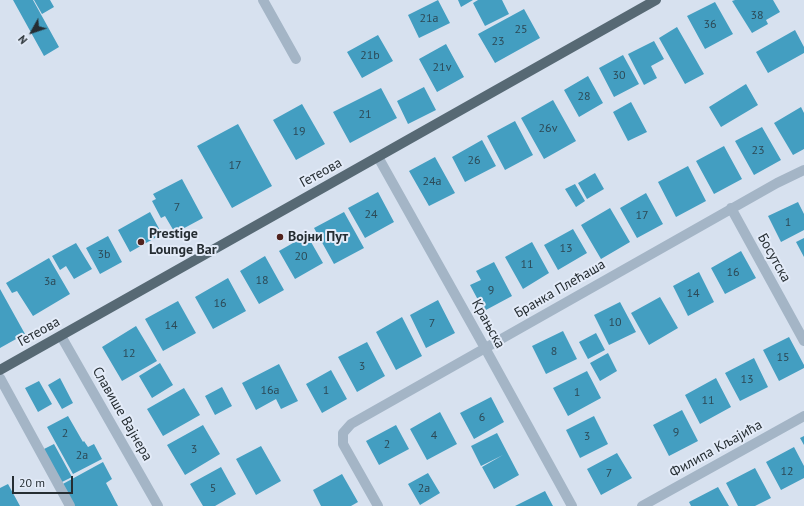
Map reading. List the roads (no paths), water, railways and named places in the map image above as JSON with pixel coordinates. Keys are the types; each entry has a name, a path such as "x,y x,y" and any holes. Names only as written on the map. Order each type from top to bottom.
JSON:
{"main road":[{"name":"Гетеова","path":"0,370 656,0"}],"street":[{"path":"263,0 296,59"},
{"name":"Крањска","path":"378,157 572,506"},
{"name":"Бранка Плећаша","path":"378,506 343,444 343,433 351,424 777,182 804,170"},
{"name":"Босутска","path":"731,208 804,341"},
{"name":"Славише Вајнера","path":"61,336 158,506"},
{"path":"0,378 70,506"},
{"name":"Филипа Кљајића","path":"642,506 804,416"}],"place":[{"name":"Војни Пут","path":"280,237"},
{"name":"Prestige Lounge Bar","path":"141,242"}]}
